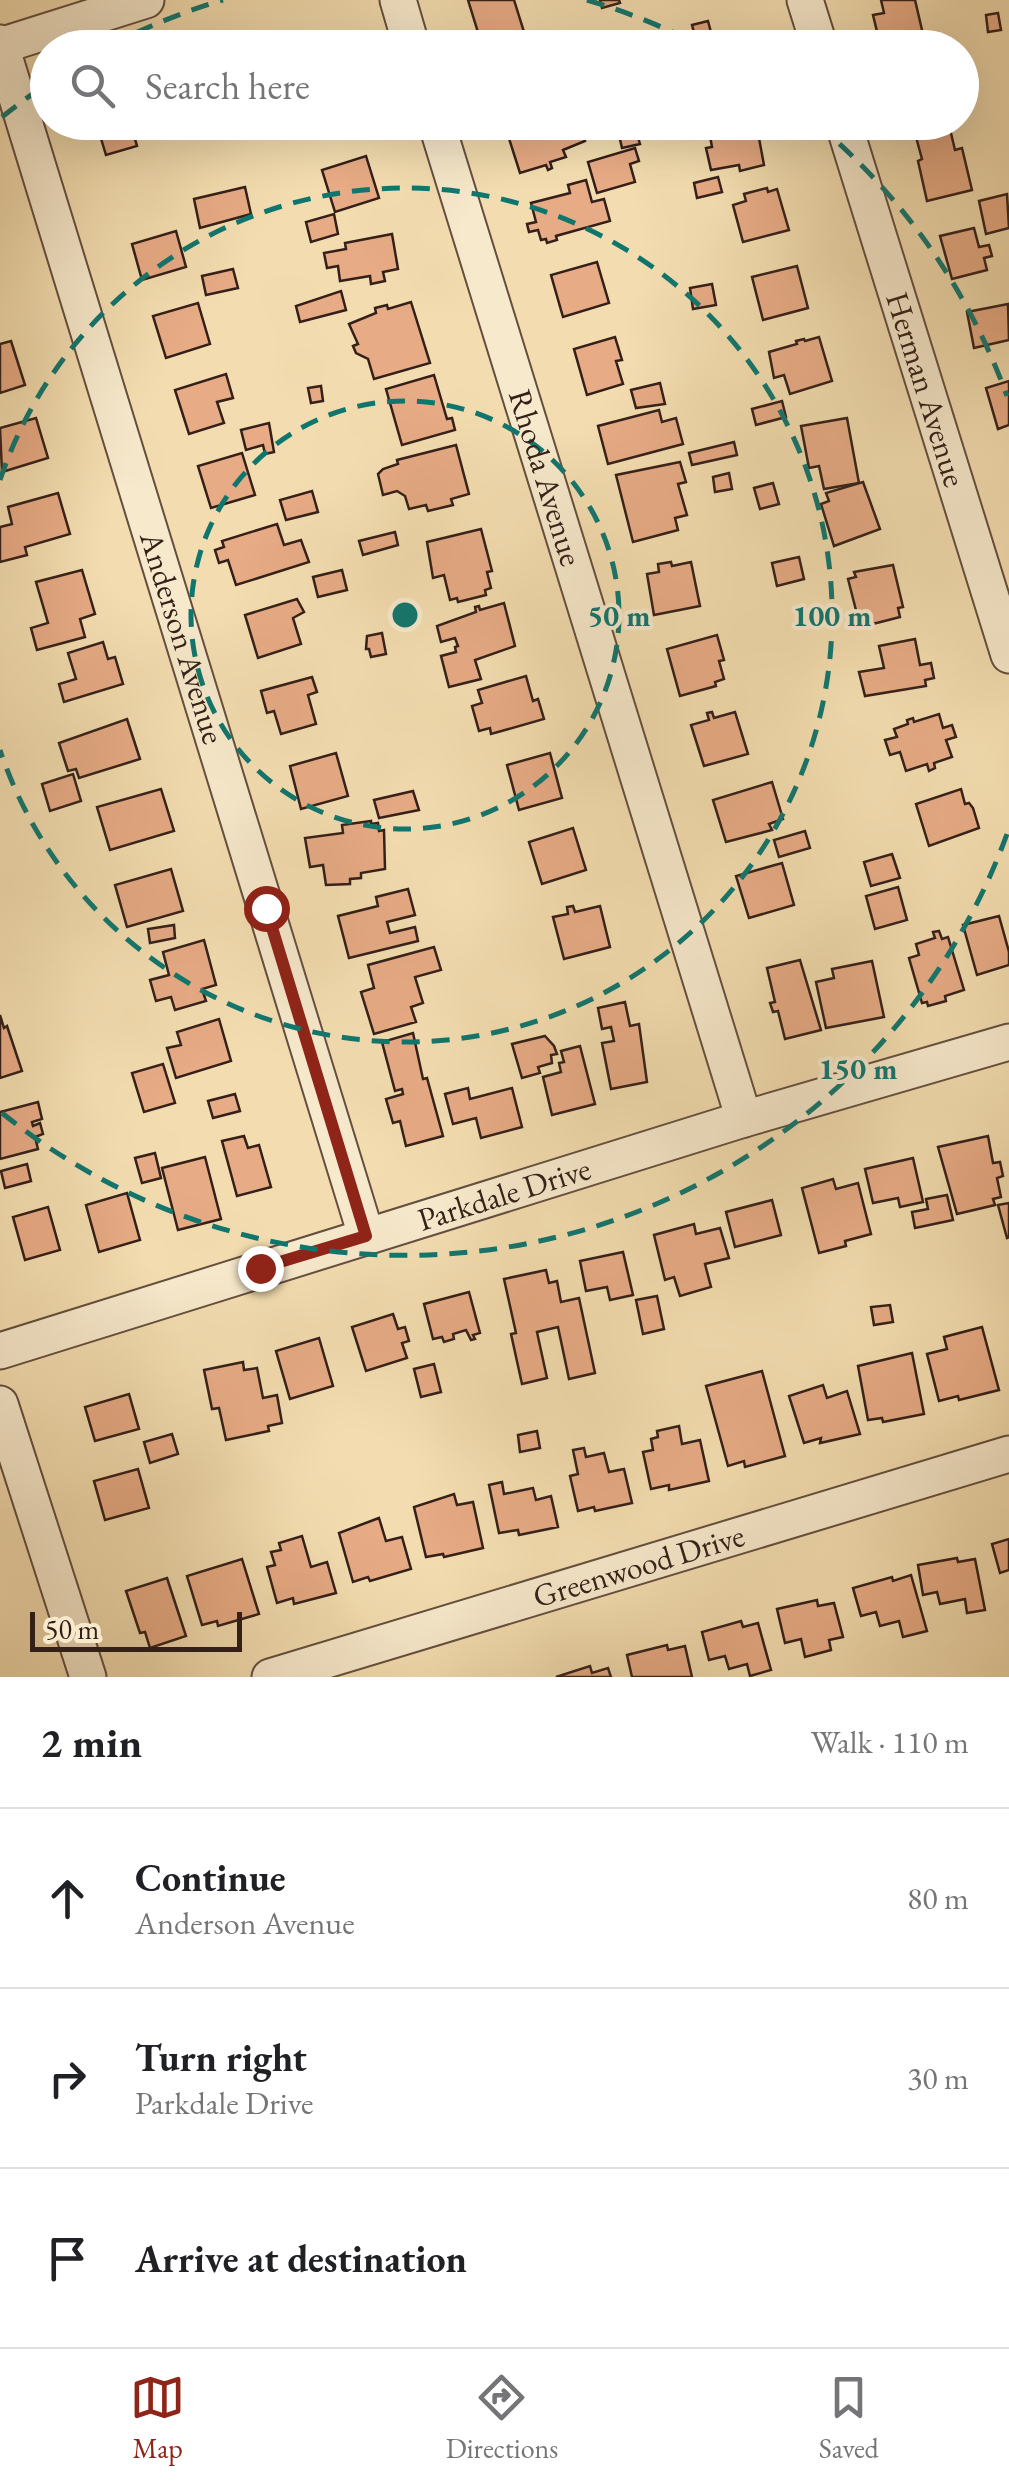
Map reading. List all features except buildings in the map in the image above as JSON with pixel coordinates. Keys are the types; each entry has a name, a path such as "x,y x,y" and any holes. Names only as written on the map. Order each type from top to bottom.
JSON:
{"street":[{"path":"49,30 146,0"},
{"path":"398,0 407,30"},
{"path":"806,0 815,30"},
{"path":"0,45 30,36"},
{"name":"Anderson Avenue","path":"0,45 366,1236"},
{"name":"Rhoda Avenue","path":"442,140 744,1119"},
{"name":"Herman Avenue","path":"850,140 1009,655"},
{"name":"Parkdale Drive","path":"0,1351 744,1119 1009,1042"},
{"path":"0,1404 88,1677"},
{"name":"Greenwood Drive","path":"270,1677 1009,1454"}],"route":[{"path":"260,1268 366,1236 266,908"}]}
